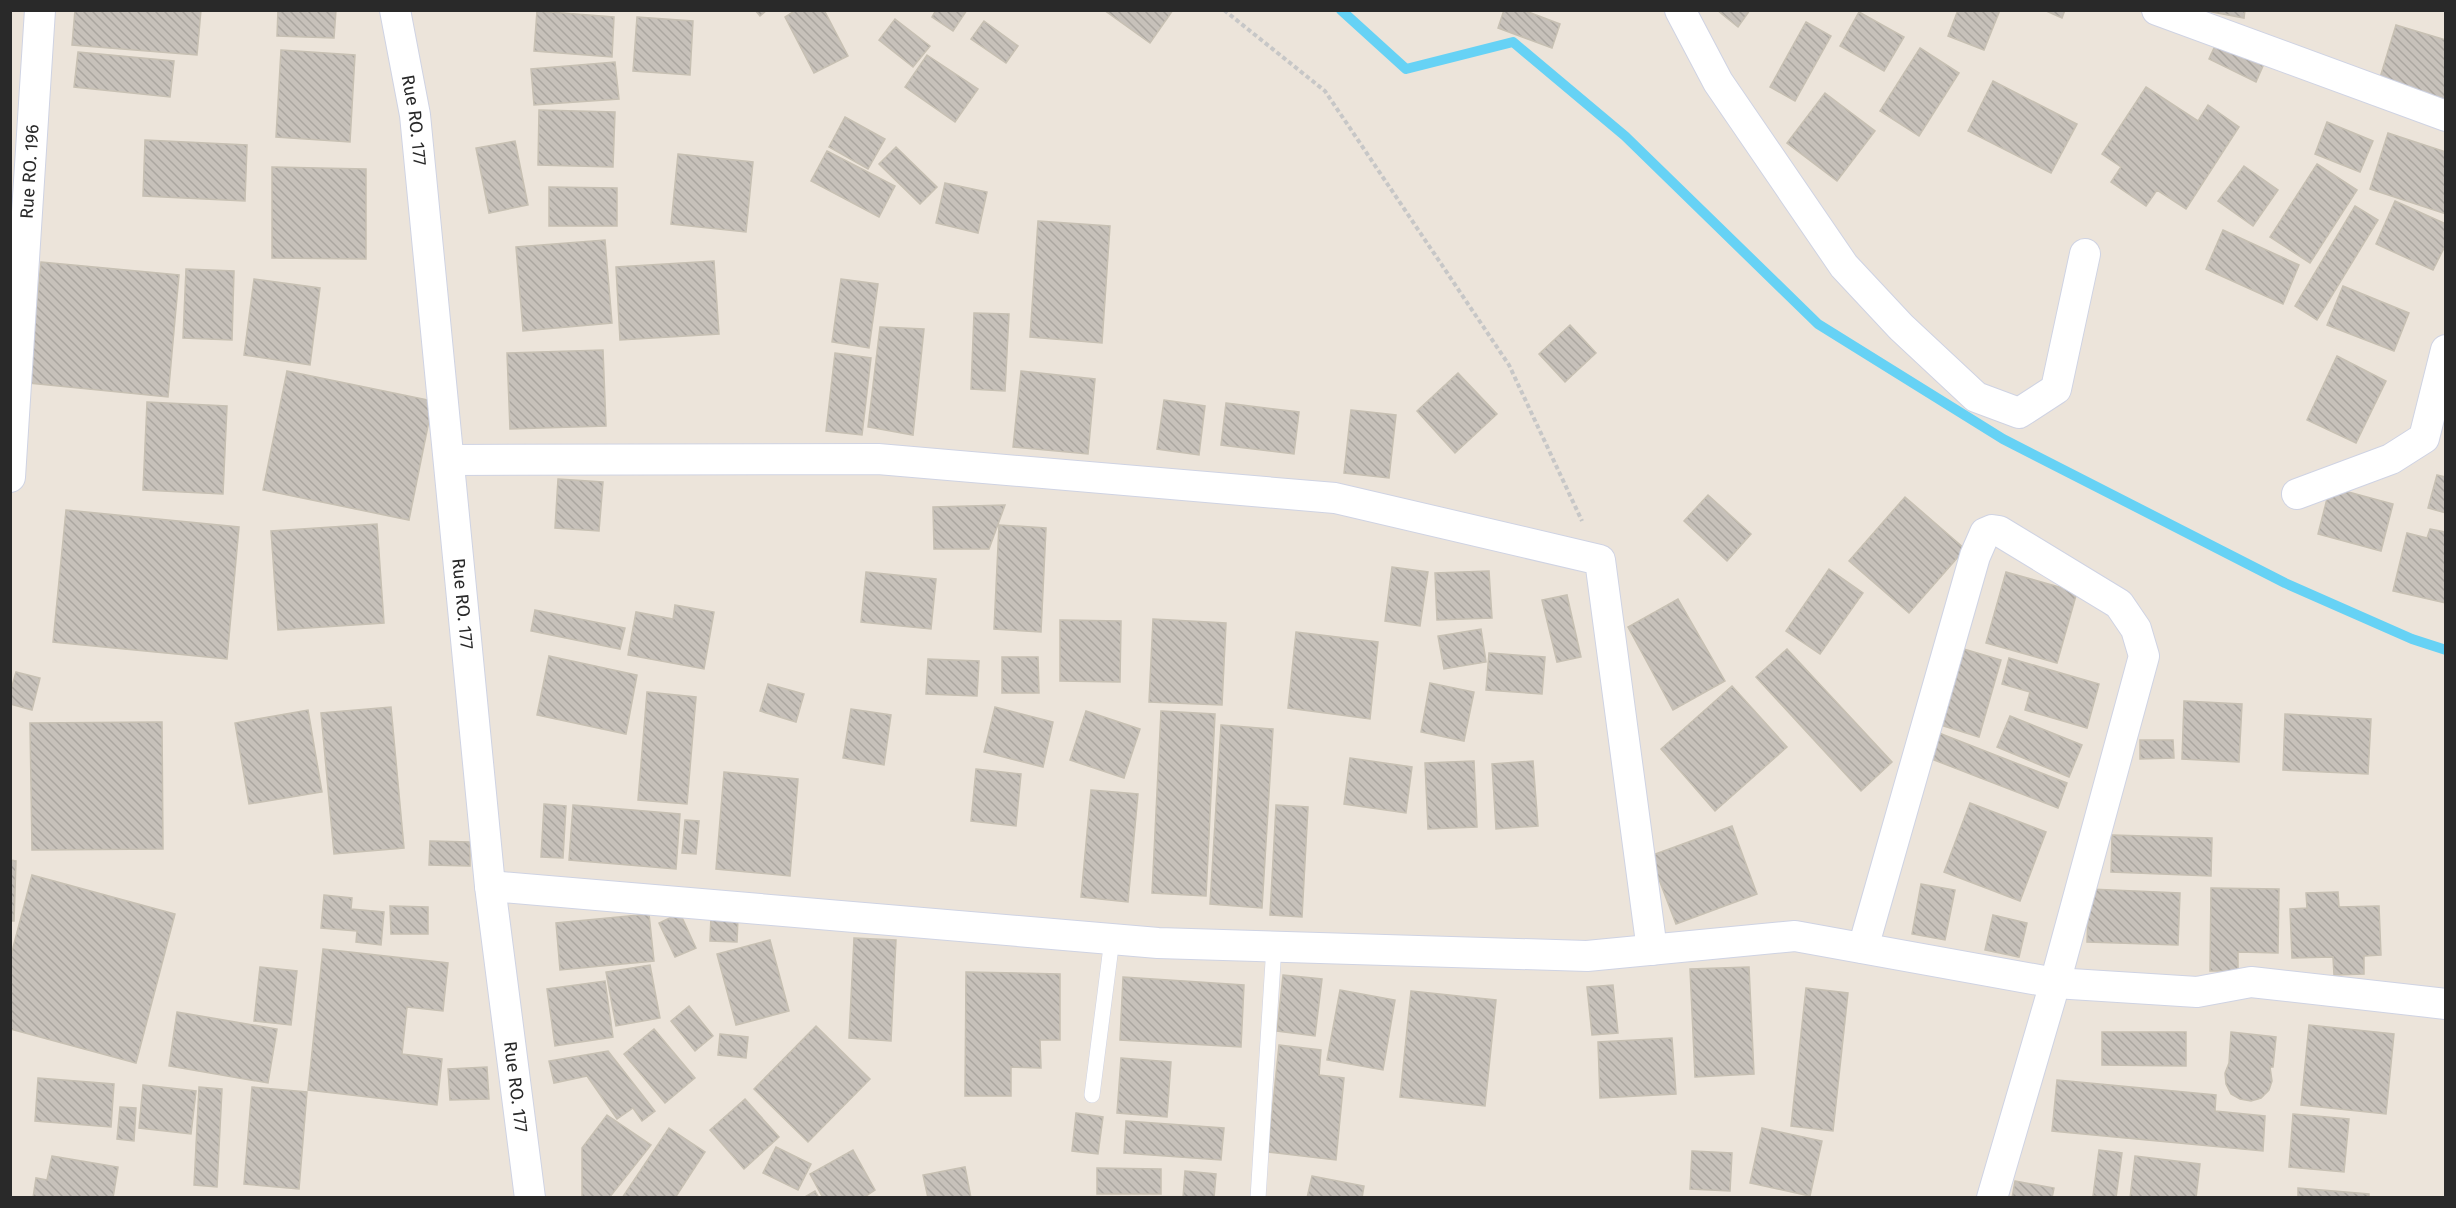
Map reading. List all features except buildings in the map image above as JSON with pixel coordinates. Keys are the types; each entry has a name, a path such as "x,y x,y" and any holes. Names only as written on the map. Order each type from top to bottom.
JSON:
{"street":[{"name":"Rue RO. 196","path":"10,477 40,10"},
{"name":"Rue RO. 177","path":"395,10 415,115 490,886 530,1197"},
{"path":"1680,10 1718,82 1844,266 1901,327 1976,397 2019,413 2056,389 2085,254"},
{"path":"2157,10 2445,116"},
{"path":"2297,494 2391,459 2424,438 2445,350"},
{"path":"450,460 878,459 1323,497 1600,560 1652,950"},
{"path":"1863,948 1975,556 1985,534 1992,530 1999,531 2119,604 2136,629 2144,656 2055,982 1992,1197"},
{"path":"490,886 1112,939 1274,946 1587,956 1796,936 2055,982 2197,992 2251,982 2445,1010"}],"lane":[{"path":"1092,1095 1112,939"},
{"path":"1258,1197 1274,946"}],"path":[{"path":"1224,10 1325,91 1509,366 1600,560"}],"waterway":[{"path":"1341,10 1406,69 1513,42 1625,136 1818,324 2003,439 2285,583 2412,639 2446,650"}]}
